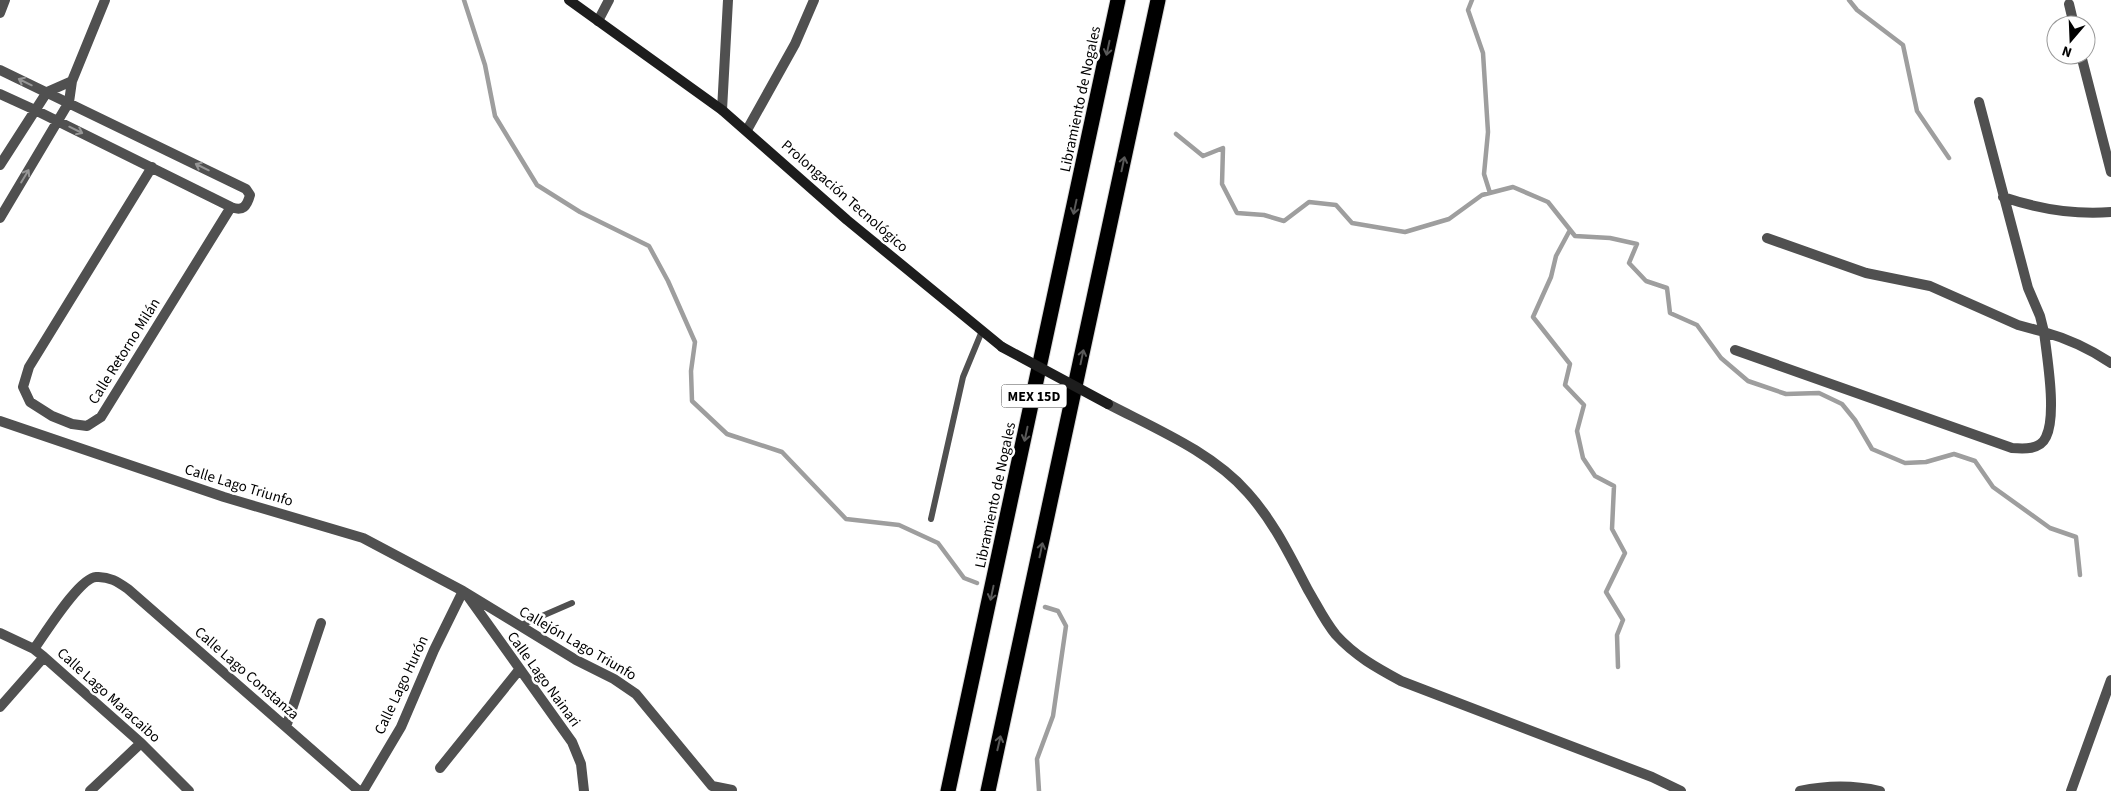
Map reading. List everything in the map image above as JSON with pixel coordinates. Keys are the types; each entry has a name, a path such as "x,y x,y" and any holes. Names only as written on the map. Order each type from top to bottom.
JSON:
{"highway":[{"name":"Libramiento de Nogales","path":"948,791 1118,0"},
{"name":"MEX 15D","path":"988,791 1158,0"}],"street":[{"path":"0,13 5,0"},
{"path":"0,218 59,122 69,102 72,81 105,0"},
{"name":"Prolongación Tecnológico","path":"568,0 722,110 848,220 1002,347 1194,450 1229,473 1269,519 1336,635 1363,661 1401,682 1652,777 1681,791"},
{"path":"598,21 609,0"},
{"path":"722,110 728,0"},
{"path":"747,130 795,44 814,0"},
{"path":"2068,4 2071,15"},
{"path":"2084,65 2111,172"},
{"path":"0,70 249,191 249,199 243,208 238,210 0,94"},
{"path":"0,165 46,92 72,81"},
{"path":"1735,350 2012,448 2025,449 2036,446 2046,438 2050,424 2044,332 2040,316 2028,288 1979,102"},
{"name":"Calle Retorno Milán","path":"152,167 29,367 22,387 30,402 52,416 72,424 87,426 101,417 231,207"},
{"path":"2003,197 2051,210 2092,214 2111,212"},
{"path":"1766,238 1866,273 1930,286 2018,325 2064,338 2111,363"},
{"name":"Calle Lago Triunfo","path":"0,421 224,497 363,538 463,590"},
{"name":"Calle Lago Constanza","path":"34,649 82,583 95,577 114,580 128,589 358,791"},
{"name":"Callejón Lago Triunfo","path":"463,590 519,626 576,660 614,679 636,694 689,756 706,780 712,786 732,790"},
{"name":"Calle Lago Nainari","path":"463,590 518,670 572,742 581,764 584,791"},
{"name":"Calle Lago Hurón","path":"363,791 401,727 434,650 463,590"},
{"path":"286,726 321,623"},
{"name":"Calle Lago Maracaibo","path":"0,633 34,649 44,657 141,743 189,791"},
{"path":"0,707 44,657"},
{"path":"440,768 518,670"},
{"path":"2071,791 2111,680"},
{"path":"90,791 141,743"},
{"path":"1800,791 1814,788 1858,786 1880,791"}],"lane":[{"path":"931,518 963,377 982,331"},
{"path":"519,626 572,603"}],"waterway":[{"path":"464,0 485,65 495,116 537,185 580,212 649,246 668,281 695,342 691,371 692,401 727,434 782,452 846,519 899,525 938,543 964,578 977,583"},
{"path":"1472,0 1468,10 1483,53 1488,132 1484,174 1490,193"},
{"path":"1849,0 1857,10 1903,45 1917,111 1949,158"},
{"path":"1176,134 1203,156 1223,148 1222,184 1237,213 1264,215 1284,221 1309,202 1336,205 1352,223 1405,232 1449,219 1482,195 1513,187 1548,202 1575,236 1610,238 1637,244 1629,263 1646,281 1667,288 1670,313 1697,325 1721,358 1748,381 1786,394 1819,393 1842,404 1855,420 1872,449 1905,463 1926,462 1954,454 1975,461 1993,487 2050,528 2076,537 2080,575"},
{"path":"1570,230 1556,256 1551,277 1533,317 1570,364 1565,385 1584,405 1577,431 1583,458 1595,476 1614,486 1612,529 1625,553 1606,592 1623,620 1617,635 1618,667"},
{"path":"1039,791 1037,759 1053,716 1066,626 1058,611 1045,607"}]}
